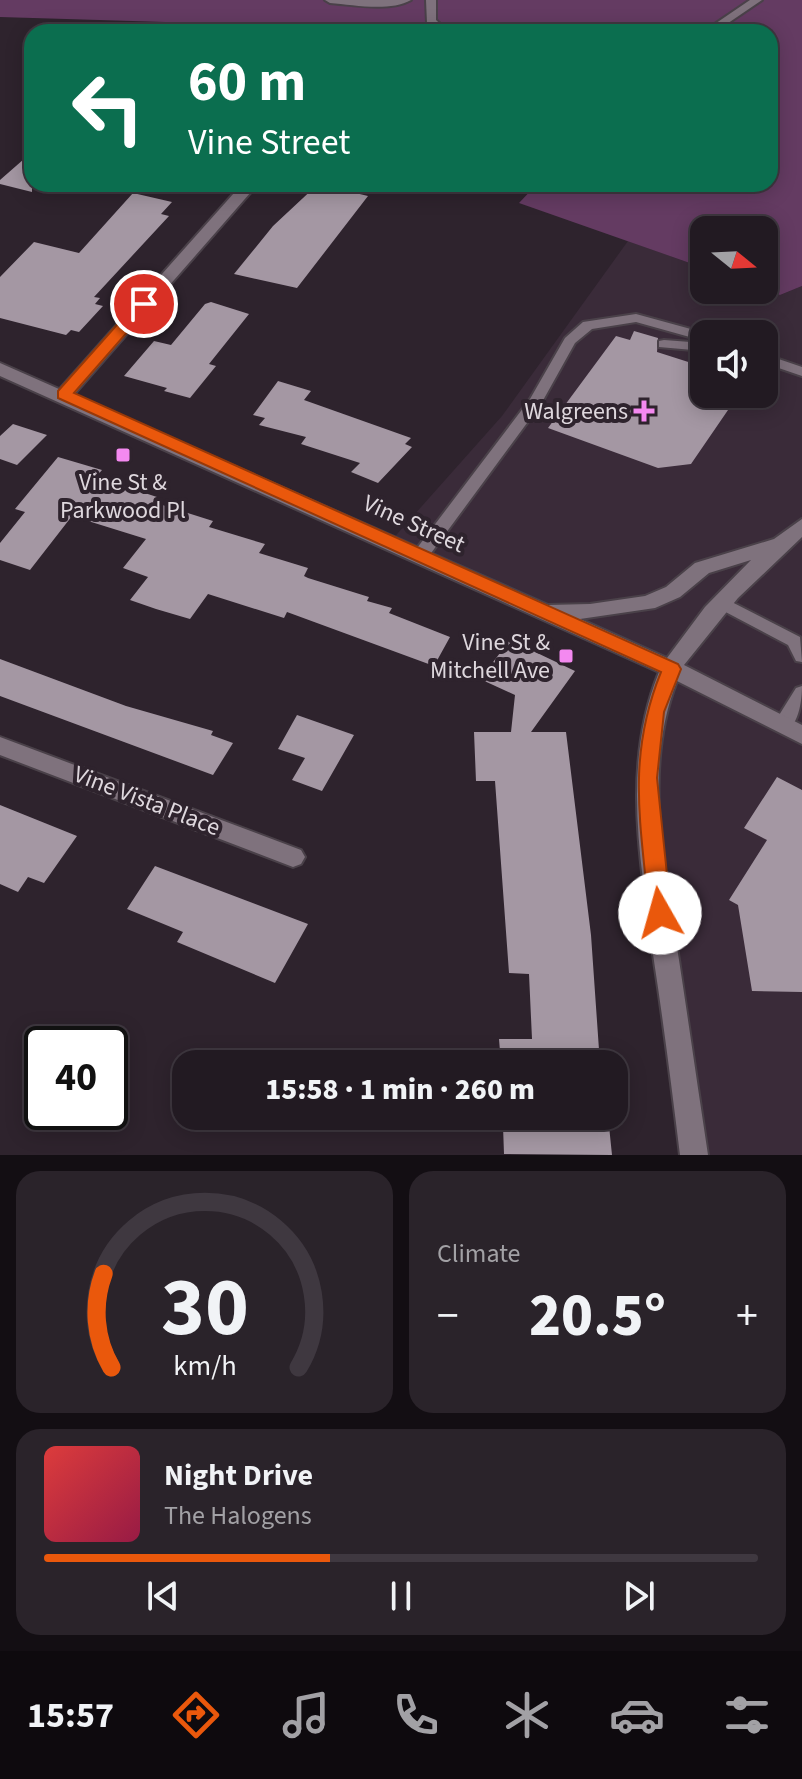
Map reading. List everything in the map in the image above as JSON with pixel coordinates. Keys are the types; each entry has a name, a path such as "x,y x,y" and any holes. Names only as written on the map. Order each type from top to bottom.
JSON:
{"main road":[{"path":"64,395 243,192"},
{"name":"Vine Street","path":"0,369 672,669 802,735"},
{"path":"694,1155 656,883 647,778 655,712 672,669 693,637 778,545 800,530"},
{"path":"541,610 590,612 648,603 673,592 702,568 778,545"},
{"name":"Vine Vista Place","path":"0,746 293,857"}],"lane":[{"path":"330,0 378,3 406,0"},
{"path":"431,0 431,21 435,24"},
{"path":"720,24 757,0"},
{"path":"420,556 536,401 570,341 588,325 636,318 690,333"},
{"path":"614,319 633,334"},
{"path":"664,344 690,346"},
{"path":"778,363 802,372"},
{"path":"724,604 799,643"},
{"path":"782,725 802,693"}],"shaded area":[{"path":"0,0 802,0 802,286 778,294 778,216 690,216 690,263 519,203 529,192 778,192 778,24 230,24 0,17"},
{"path":"628,241 690,263 690,304 778,304 778,294 802,286 802,1155 694,1155 647,778 671,669 390,542 502,416"}],"building":[{"path":"24,159 24,190 0,184 0,180"},
{"path":"309,192 351,192 368,196 297,288 234,274 273,226"},
{"path":"133,193 172,202 161,214 169,216 94,297 100,298 95,304 103,306 79,332 71,330 66,335 0,318 0,277 34,242 79,253"},
{"path":"211,302 249,314 209,364 216,366 190,398 124,376 154,341 171,345 205,304"},
{"name":"Walgreens","path":"634,331 658,338 657,352 690,363 690,408 729,408 691,464 658,468 548,428 616,336 630,340"},
{"path":"278,381 311,391 304,400 411,438 405,444 412,447 378,483 351,472 360,463 301,444 306,437 259,425 265,418 253,415"},
{"path":"13,424 47,435 17,465 0,459 0,436"},
{"path":"58,457 102,470 96,477 157,497 153,502 213,521 209,527 265,544 259,553 308,568 304,576 369,597 367,601 392,608 389,613 450,637 434,666 287,612 284,618 208,594 190,619 156,609 130,600 148,577 123,568 146,539 72,516 30,570 0,560 0,543 25,512 15,509"},
{"path":"510,640 575,671 531,732 566,732 591,935 599,1050 500,1050 499,1039 532,1039 529,974 509,973 495,781 476,781 474,732 511,732 515,695 480,679"},
{"path":"0,659 126,706 213,731 211,735 233,743 213,775 0,696"},
{"path":"297,715 354,735 322,791 292,780 305,758 278,749"},
{"path":"777,777 802,790 802,992 752,991 738,905 729,900 767,840 744,828"},
{"path":"0,805 77,836 44,883 28,877 18,892 0,884"},
{"path":"155,866 308,924 275,983 177,942 183,932 127,909"},
{"path":"503,1130 609,1130 612,1155 504,1154"}],"place":[{"name":"Walgreens","path":"644,411"},
{"name":"Vine St & Parkwood Pl","path":"123,455"},
{"name":"Vine St & Mitchell Ave","path":"566,656"}],"route":[{"path":"144,304 64,395 672,669 655,712 647,778 660,913"}]}
